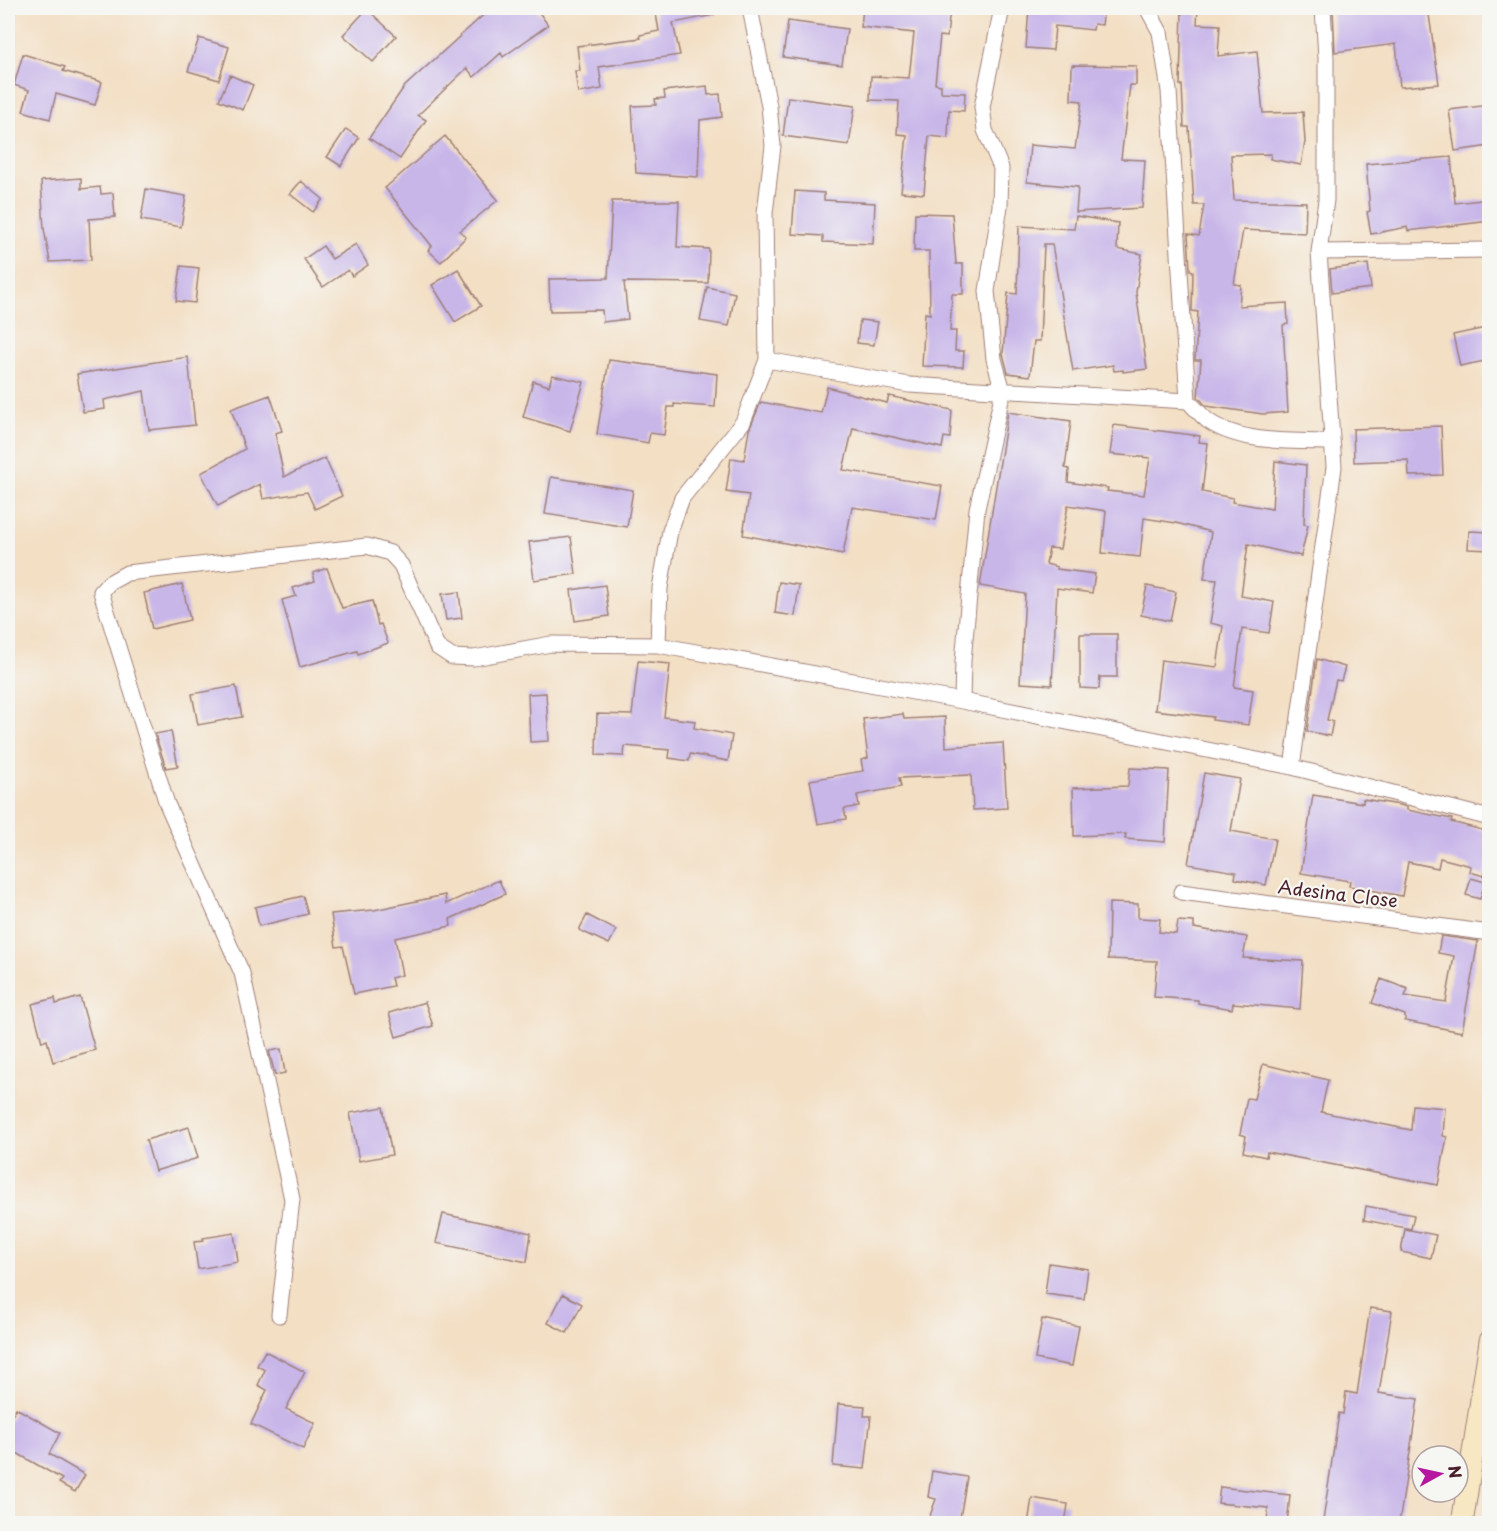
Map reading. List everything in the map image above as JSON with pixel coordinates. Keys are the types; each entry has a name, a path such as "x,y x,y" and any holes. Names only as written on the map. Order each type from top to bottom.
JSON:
{"main road":[{"path":"1462,1524 1490,1341"}],"street":[{"path":"658,645 660,588 670,531 682,498 743,422 767,360 765,213 772,146 769,106 750,8"},
{"path":"962,701 963,661 977,509 1003,391 994,359 987,291 1000,206 1001,168 985,130 982,106 1002,8"},
{"path":"1147,8 1160,32 1169,91 1188,401"},
{"path":"1292,767 1334,467 1319,252 1326,200 1326,58 1323,8"},
{"path":"1319,252 1490,250"},
{"path":"767,360 909,385 1188,401 1208,420 1232,432 1277,440 1332,442"},
{"path":"279,1315 292,1199 242,974 168,804 101,592 109,583 127,573 367,546 390,552 401,565 437,647 452,657 474,658 551,644 658,645 962,701 1292,767 1490,818"},
{"name":"Adesina Close","path":"1181,892 1490,933"}],"building":[{"path":"491,8 536,8 548,25 503,57 501,53 474,77 467,68 418,115 426,120 400,159 369,138 404,87"},
{"path":"655,8 713,8 714,15 673,23 680,55 599,67 602,89 578,93 575,71 580,71 577,46 641,38 640,35 659,31"},
{"path":"863,8 950,8 947,37 940,36 935,84 941,85 941,92 965,93 964,111 949,110 948,138 929,136 924,194 901,192 907,135 897,134 899,101 870,100 871,76 909,78 914,33 861,27"},
{"path":"1029,8 1104,8 1102,25 1094,24 1093,30 1055,26 1053,50 1026,48"},
{"path":"1182,8 1198,8 1197,24 1220,25 1218,56 1257,51 1263,113 1303,112 1305,142 1301,165 1270,159 1271,154 1231,155 1234,200 1306,202 1305,233 1243,230 1234,284 1241,285 1239,306 1287,303 1288,324 1283,325 1288,412 1263,414 1206,406 1198,397 1201,360 1195,360 1198,312 1192,311 1193,271 1190,270 1188,234 1199,236 1204,205 1194,205 1189,127 1184,127 1182,85 1180,85"},
{"path":"1356,8 1428,8 1439,84 1400,87 1396,44 1335,52 1333,11"},
{"path":"367,9 396,36 373,62 343,35"},
{"path":"788,21 847,29 842,65 783,57"},
{"path":"199,38 229,47 219,80 188,71"},
{"path":"23,54 65,67 63,71 102,82 95,105 56,94 50,119 23,111 29,90 14,85"},
{"path":"1072,65 1136,66 1136,85 1130,85 1121,159 1145,160 1142,208 1076,212 1078,187 1027,182 1030,145 1075,149 1082,101 1071,100"},
{"path":"230,75 253,85 243,110 219,100"},
{"path":"707,86 708,95 720,94 722,117 700,120 698,177 636,173 632,106 656,105 655,99 665,98 664,91"},
{"path":"788,97 855,106 849,145 783,136"},
{"path":"1490,105 1490,146 1455,151 1449,110"},
{"path":"346,129 359,138 341,166 327,157"},
{"path":"445,136 498,200 460,231 466,237 441,262 428,250 432,246 385,188"},
{"path":"1451,157 1455,203 1490,199 1490,221 1408,231 1407,227 1371,234 1367,212 1370,211 1366,164"},
{"path":"81,178 81,189 100,187 101,194 113,193 115,217 89,219 91,260 50,262 44,229 41,181"},
{"path":"301,181 323,199 313,212 290,194"},
{"path":"146,189 186,196 181,227 141,220"},
{"path":"795,191 824,193 824,200 875,203 873,244 823,242 823,236 792,234"},
{"path":"612,201 679,201 677,247 709,249 708,283 624,282 628,319 603,322 602,310 550,311 549,279 608,278"},
{"path":"915,213 952,214 956,264 963,264 963,294 952,294 950,331 956,331 955,351 964,351 963,367 922,366 925,313 930,314 929,251 914,251"},
{"path":"1076,216 1118,223 1117,249 1142,254 1136,292 1147,369 1114,371 1113,365 1073,371 1052,244 1044,244 1040,341 1034,341 1030,376 1008,373 1003,354 1008,293 1017,294 1019,226 1074,229"},
{"path":"356,244 368,265 352,276 348,270 323,287 304,259 323,246 332,259"},
{"path":"1368,264 1371,288 1332,293 1330,269"},
{"path":"181,266 199,268 195,303 176,301"},
{"path":"458,269 481,306 455,322 432,285"},
{"path":"707,287 735,293 729,326 700,321"},
{"path":"860,320 878,322 874,345 857,343"},
{"path":"1490,327 1490,360 1460,366 1453,335"},
{"path":"188,357 195,425 149,430 144,391 104,400 105,409 83,412 77,374"},
{"path":"609,360 717,374 715,407 674,404 674,407 668,407 664,435 650,433 648,443 597,434"},
{"path":"552,375 584,382 570,431 523,417 533,381 549,386"},
{"path":"827,387 887,403 889,396 952,410 950,438 944,437 942,448 853,428 843,470 942,486 936,520 852,507 843,554 743,535 749,495 726,492 731,458 744,460 749,430 761,402 821,413"},
{"path":"270,395 282,431 275,433 284,477 325,458 342,496 315,509 307,492 263,499 260,484 218,506 201,473 245,449 231,409"},
{"path":"1008,412 1071,421 1065,468 1069,469 1068,482 1108,488 1107,491 1144,495 1150,458 1110,454 1114,425 1200,436 1199,442 1208,443 1202,492 1233,498 1232,502 1272,509 1275,461 1306,465 1304,524 1308,525 1301,556 1248,544 1241,596 1274,602 1269,633 1242,629 1234,687 1253,690 1248,725 1212,720 1213,717 1155,710 1161,660 1217,667 1223,626 1210,623 1217,580 1204,579 1211,532 1176,523 1144,518 1140,557 1102,553 1106,511 1068,505 1060,549 1049,548 1046,564 1057,567 1057,569 1095,574 1092,593 1057,588 1052,685 1020,683 1025,594 980,586"},
{"path":"1441,426 1443,475 1409,476 1408,460 1354,462 1353,429"},
{"path":"551,477 633,490 627,527 545,514"},
{"path":"1469,531 1490,532 1490,550 1468,549"},
{"path":"571,537 576,574 534,580 529,542"},
{"path":"327,568 342,608 372,601 378,625 381,624 388,643 358,654 357,651 300,667 282,600 296,596 293,588 315,581 313,573"},
{"path":"779,582 799,585 795,616 775,613"},
{"path":"182,584 190,620 152,629 144,593"},
{"path":"605,585 609,616 575,621 571,590"},
{"path":"1147,586 1176,592 1170,621 1141,615"},
{"path":"459,592 462,618 446,620 442,594"},
{"path":"1080,634 1117,634 1117,677 1100,677 1099,689 1080,688"},
{"path":"1317,659 1345,667 1341,681 1336,680 1327,720 1333,721 1330,736 1307,731"},
{"path":"638,661 670,664 664,717 695,721 694,728 732,735 728,761 690,754 689,761 669,758 670,750 625,746 624,756 596,755 597,714 632,715"},
{"path":"236,686 242,717 198,725 192,694"},
{"path":"546,693 549,741 530,742 528,694"},
{"path":"903,714 904,719 945,717 946,747 1003,743 1007,808 973,810 971,775 899,778 901,787 857,795 859,806 844,809 846,819 818,824 810,780 863,771 861,760 868,758 863,719"},
{"path":"171,731 178,766 166,768 155,734"},
{"path":"1130,768 1169,770 1165,842 1125,839 1126,834 1074,836 1073,788 1128,786"},
{"path":"1204,773 1240,779 1231,831 1275,839 1266,885 1235,879 1236,872 1188,864"},
{"path":"1313,795 1363,803 1363,799 1400,805 1407,807 1407,810 1452,819 1451,822 1490,832 1490,853 1484,876 1470,872 1471,866 1440,858 1438,868 1408,862 1402,896 1349,886 1350,881 1301,873"},
{"path":"1471,878 1485,882 1480,899 1466,895"},
{"path":"499,880 505,894 450,919 451,926 395,938 402,975 391,978 393,986 354,994 343,946 336,947 331,914 374,910 445,895 446,904"},
{"path":"303,896 308,914 259,926 255,907"},
{"path":"1109,903 1138,904 1138,918 1160,919 1159,932 1176,934 1178,921 1194,922 1194,928 1247,937 1243,958 1303,961 1300,1009 1233,1003 1232,1009 1198,1003 1198,1000 1154,997 1157,961 1108,959"},
{"path":"587,915 616,930 609,944 579,930"},
{"path":"1441,936 1478,941 1462,1032 1405,1021 1405,1015 1372,1003 1381,979 1408,989 1405,996 1446,1002 1454,956 1438,953"},
{"path":"80,997 95,1050 53,1062 47,1040 42,1042 32,1004 55,998 56,1004"},
{"path":"425,1002 433,1026 396,1037 389,1013"},
{"path":"281,1049 285,1073 275,1075 269,1051"},
{"path":"1263,1064 1328,1080 1321,1112 1411,1130 1413,1105 1445,1108 1443,1136 1447,1137 1438,1185 1267,1152 1266,1157 1243,1152 1246,1136 1240,1134 1247,1098 1254,1099"},
{"path":"383,1107 392,1155 359,1161 350,1113"},
{"path":"189,1127 198,1158 155,1171 146,1140"},
{"path":"1366,1206 1414,1215 1411,1229 1364,1220"},
{"path":"443,1214 531,1233 527,1262 436,1243"},
{"path":"1405,1229 1436,1235 1431,1258 1401,1252"},
{"path":"234,1233 238,1262 198,1269 194,1242 204,1241 203,1238"},
{"path":"1049,1263 1088,1269 1084,1299 1045,1294"},
{"path":"563,1294 582,1304 567,1333 548,1323"},
{"path":"1370,1308 1392,1311 1379,1393 1418,1399 1399,1524 1336,1524 1323,1521 1339,1413 1343,1414 1346,1392 1357,1394"},
{"path":"1042,1319 1079,1326 1072,1366 1035,1359"},
{"path":"265,1351 305,1372 286,1409 315,1423 303,1449 251,1424 267,1390 258,1385 265,1370 257,1366"},
{"path":"838,1404 865,1406 864,1416 871,1416 865,1469 833,1466"},
{"path":"16,1408 60,1433 49,1454 85,1475 75,1492 59,1483 62,1479 8,1448 8,1423"},
{"path":"932,1471 967,1477 959,1524 927,1524 936,1499 928,1497"},
{"path":"1220,1487 1290,1495 1287,1524 1267,1524 1268,1508 1218,1503"},
{"path":"1032,1498 1068,1504 1065,1524 1028,1524"}]}
